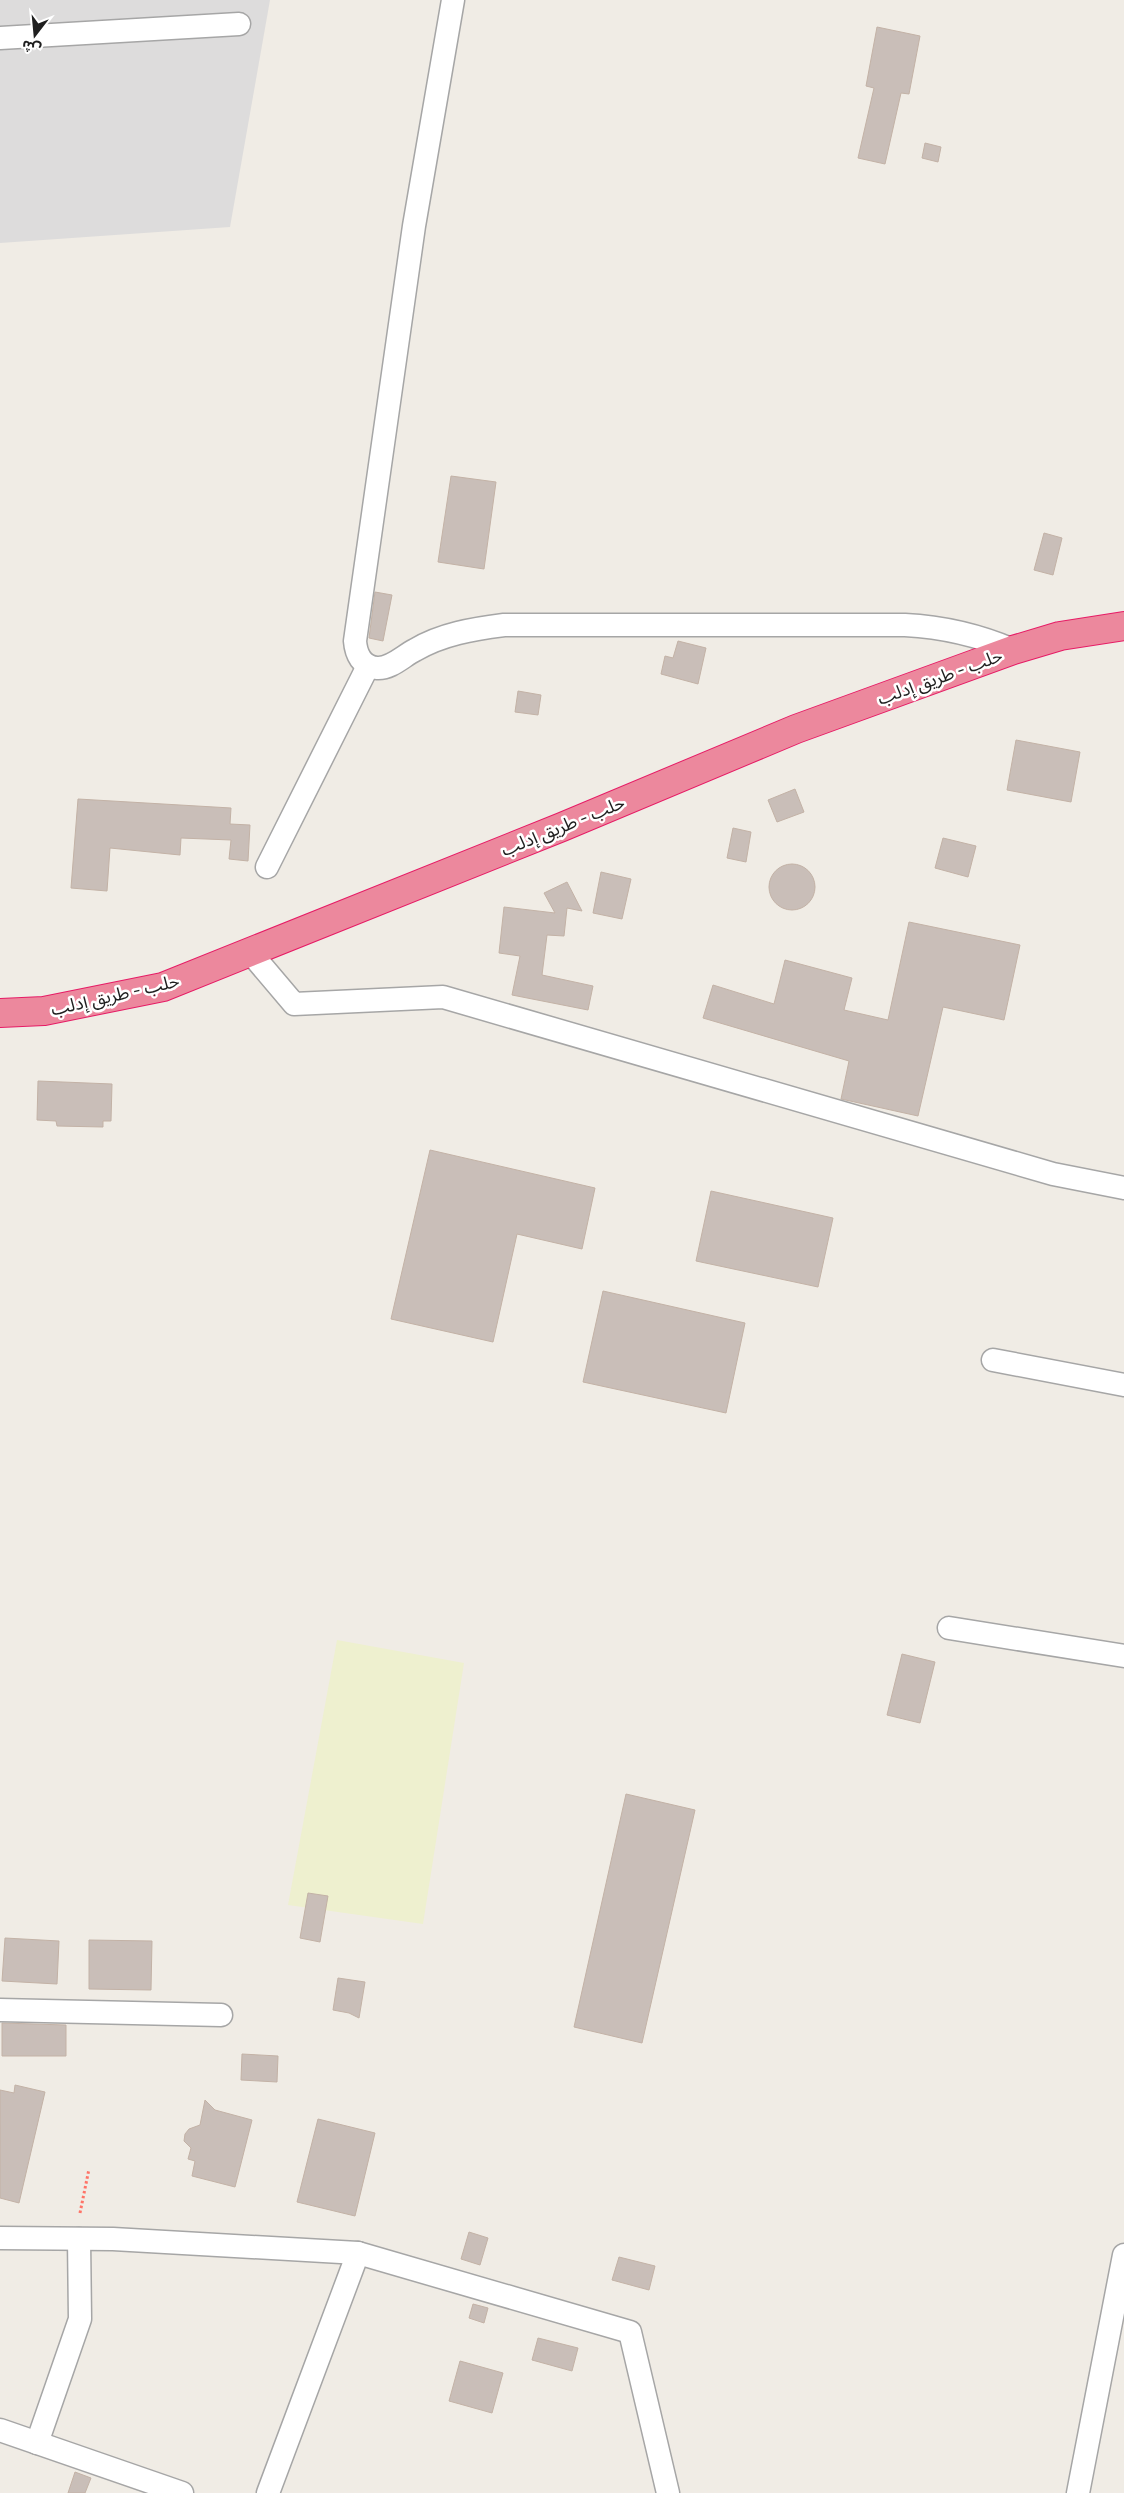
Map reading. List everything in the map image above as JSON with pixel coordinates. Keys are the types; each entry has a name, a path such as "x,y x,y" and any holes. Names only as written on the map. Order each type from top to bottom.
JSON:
{"highway":[{"name":"حلب - طريق إدلب","path":"0,1013 44,1011 163,987 553,830 796,729 1014,650 1060,636 1124,626"}],"street":[{"path":"453,0 414,226 354,641 358,655 368,666 378,668 387,666 436,640 481,628 504,625 905,625 964,632 1014,650"},
{"path":"0,38 239,24"},
{"path":"267,867 368,666"},
{"path":"250,952 294,1004 443,997 1053,1174 1124,1188"},
{"path":"993,1360 1124,1385"},
{"path":"949,1628 1124,1656"},
{"path":"0,2010 221,2014"},
{"path":"0,2238 78,2239 358,2253 630,2332 668,2493"},
{"path":"37,2443 80,2319 78,2239"},
{"path":"268,2493 358,2253"},
{"path":"1078,2493 1124,2255"},
{"path":"0,2430 182,2493"}],"path":[{"path":"80,2213 89,2169"}],"shaded area":[{"path":"0,0 270,0 230,227 0,243"}],"green space":[{"path":"337,1640 464,1663 423,1924 288,1905"}],"building":[{"path":"877,27 920,36 909,94 901,93 885,164 858,158 874,88 866,86"},
{"path":"925,143 941,147 938,162 922,158"},
{"path":"451,476 496,482 484,569 438,562"},
{"path":"1044,533 1062,538 1053,575 1034,570"},
{"path":"375,592 392,595 383,641 369,638"},
{"path":"678,641 706,648 698,684 661,674 665,656 673,658"},
{"path":"518,691 541,695 538,715 515,712"},
{"path":"1016,740 1080,752 1071,802 1007,790"},
{"path":"795,789 804,812 777,822 768,800"},
{"path":"78,799 231,808 230,824 250,825 248,861 229,859 231,840 181,838 180,855 110,848 107,891 71,888"},
{"path":"733,828 751,832 746,862 727,858"},
{"path":"943,838 976,846 968,877 935,868"},
{"path":"787,864 797,864 811,874 815,887 811,900 805,906 797,910 787,910 773,900 769,892 769,882 779,868"},
{"path":"601,872 631,879 622,919 593,913"},
{"path":"567,882 582,911 567,908 564,936 547,935 542,975 593,986 588,1010 512,995 520,956 499,953 504,907 555,913 544,893"},
{"path":"909,922 1020,945 1004,1020 943,1007 918,1116 841,1099 849,1061 703,1018 713,985 774,1004 785,960 852,978 844,1010 888,1020"},
{"path":"38,1081 112,1084 111,1121 103,1121 103,1127 57,1126 56,1121 37,1120"},
{"path":"430,1150 595,1188 582,1249 517,1234 493,1342 391,1319"},
{"path":"711,1191 833,1218 818,1287 696,1261"},
{"path":"603,1291 745,1323 726,1413 583,1382"},
{"path":"902,1654 935,1662 920,1723 887,1715"},
{"path":"626,1794 695,1810 642,2043 574,2027"},
{"path":"308,1893 328,1896 320,1942 300,1938"},
{"path":"5,1938 59,1941 57,1984 2,1981"},
{"path":"89,1940 152,1941 151,1990 89,1989"},
{"path":"338,1978 365,1982 359,2018 349,2013 333,2010"},
{"path":"2,2023 66,2025 66,2056 2,2056"},
{"path":"242,2054 278,2056 277,2082 241,2080"},
{"path":"15,2085 45,2092 19,2203 0,2198 0,2090 14,2093"},
{"path":"205,2100 215,2110 252,2120 235,2187 192,2176 195,2161 188,2159 191,2148 184,2141 185,2134 189,2129 200,2125"},
{"path":"318,2119 375,2133 355,2216 297,2202"},
{"path":"469,2232 488,2238 480,2265 461,2259"},
{"path":"619,2257 655,2266 649,2290 612,2280"},
{"path":"473,2304 488,2308 484,2323 469,2318"},
{"path":"538,2338 578,2348 572,2371 532,2360"},
{"path":"460,2361 503,2373 492,2413 449,2401"},
{"path":"75,2472 91,2478 85,2493 68,2493"}]}
